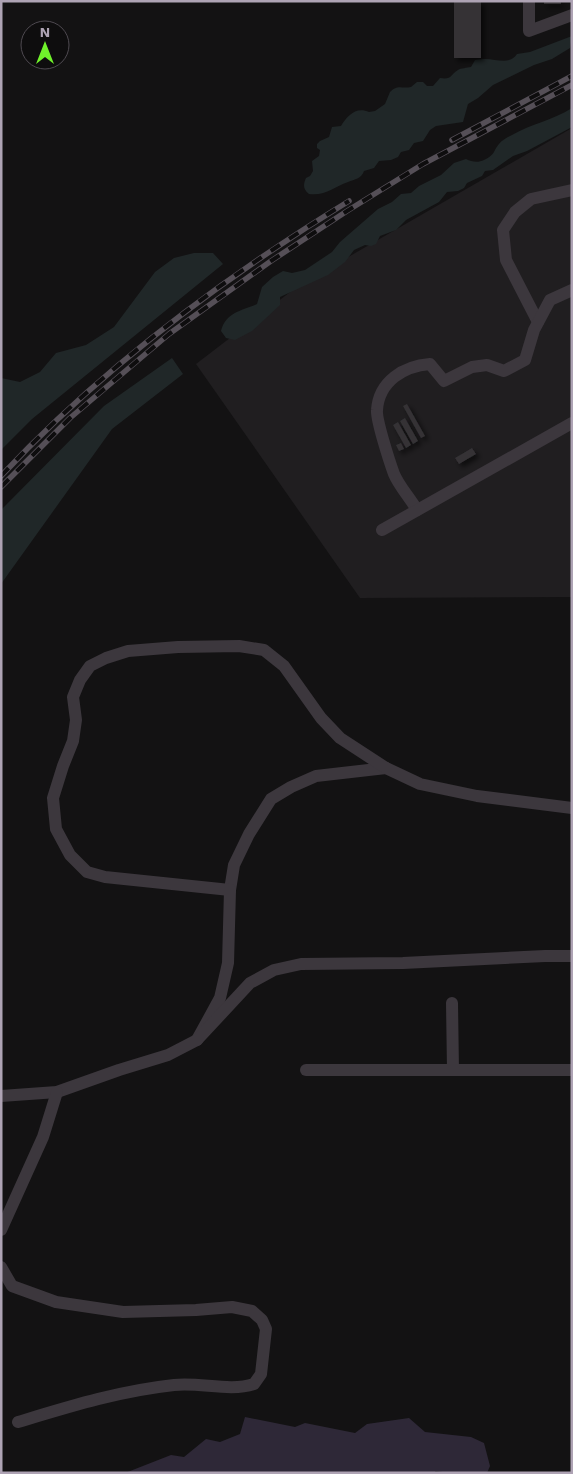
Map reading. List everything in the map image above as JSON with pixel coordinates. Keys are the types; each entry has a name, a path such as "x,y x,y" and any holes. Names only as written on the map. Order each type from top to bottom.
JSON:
{"lane":[{"path":"529,1 529,31 572,15"},
{"path":"538,322 506,260 503,230 514,212 531,200 572,190"},
{"path":"417,510 395,475 377,412 381,395 388,382 398,374 416,365 430,364 444,381 472,367 487,365 504,371 525,360 534,330 550,300 572,290"},
{"path":"382,530 572,423"},
{"path":"230,890 105,877 87,872 70,855 56,829 53,798 73,741 76,720 73,697 80,680 90,666 106,658 128,651 178,647 239,646 264,650 284,666 321,718 340,738 386,768 420,784 476,796 572,808"},
{"path":"197,1040 220,998 228,963 230,890 234,865 249,834 271,799 291,786 316,776 386,768"},
{"path":"1,1096 57,1092 168,1055 197,1040 250,983 274,970 300,964 403,963 572,956"},
{"path":"452,1003 453,1070"},
{"path":"306,1070 572,1070"},
{"path":"1,1230 43,1137 57,1092"},
{"path":"1,1267 12,1286 56,1302 123,1312 232,1307 252,1310 262,1320 266,1329 260,1374 254,1384 244,1388 186,1384 146,1388 96,1398 18,1422"}],"shaded area":[{"path":"572,36 570,48 552,59 534,65 493,85 468,104 463,122 436,126 430,130 423,141 414,143 409,150 401,152 398,157 379,161 374,168 364,171 359,177 330,191 320,194 309,194 304,187 306,178 313,171 312,161 319,156 320,150 317,148 317,144 329,137 332,127 341,126 356,111 375,111 385,104 390,92 395,88 411,87 417,82 433,86 440,78 449,78 459,69 471,67 475,60 506,61 514,58 517,54 530,52"},
{"path":"572,108 572,127 527,151 513,156 493,170 485,171 482,176 467,183 464,188 458,191 447,192 439,202 406,220 396,230 380,236 376,244 371,246 365,245 354,250 345,262 328,275 280,297 280,305 252,331 235,340 226,338 221,331 230,316 257,304 262,287 273,277 283,271 292,273 305,270 332,252 340,242 378,209 392,202 401,194 411,193 419,186 441,175 454,163 466,159 480,162 488,158 497,146 507,138"},
{"path":"572,128 572,597 360,598 196,364 298,286"},
{"path":"194,253 213,253 223,264 32,419 1,450 1,378 20,382 40,372 56,353 86,345 114,327 155,272 174,258"},
{"path":"172,358 183,374 112,429 1,584 1,510 104,406"},
{"path":"245,1417 295,1427 305,1423 355,1433 367,1424 409,1418 425,1432 471,1437 484,1443 490,1466 487,1473 435,1471 436,1473 125,1473 171,1455 184,1457 206,1439 220,1442 240,1434"}],"building":[{"path":"454,1 481,1 481,58 454,58"},
{"path":"544,1 561,1 561,4 544,4"},
{"path":"407,404 425,436 421,438 403,406"},
{"path":"405,418 418,441 413,444 400,421"},
{"path":"398,422 411,445 406,448 393,425"},
{"path":"401,443 404,449 399,451 396,445"},
{"path":"472,448 476,454 459,464 455,458"}],"railway":[{"path":"452,140 572,76"},
{"path":"1,487 70,418 169,334 271,261 423,164 572,85"},
{"path":"1,476 80,398 166,327 256,261 349,201"}]}
